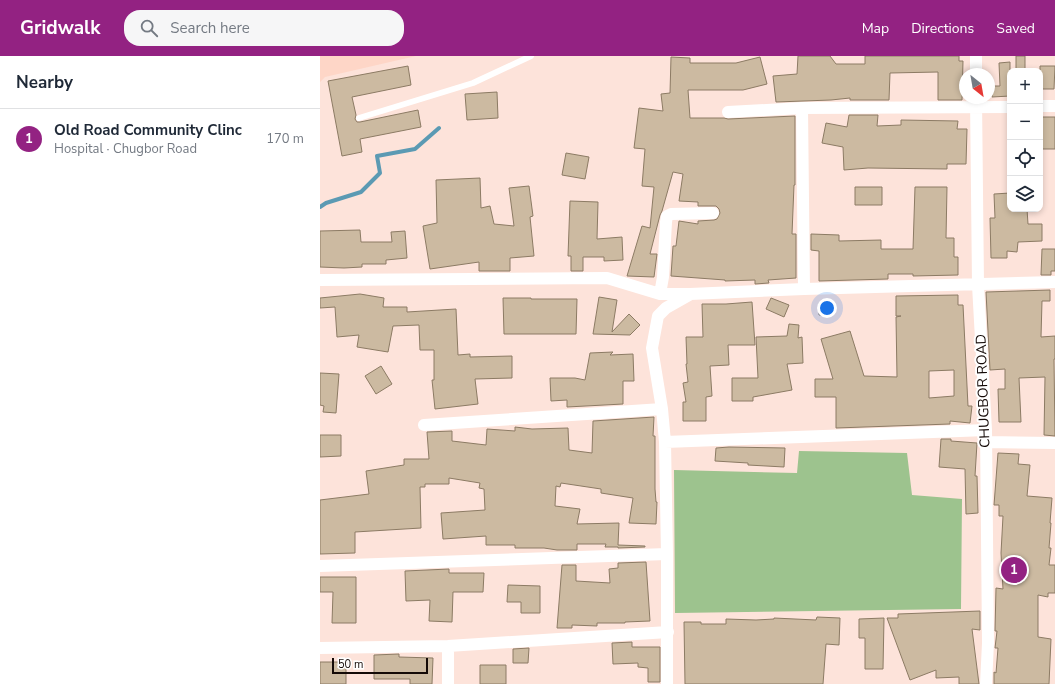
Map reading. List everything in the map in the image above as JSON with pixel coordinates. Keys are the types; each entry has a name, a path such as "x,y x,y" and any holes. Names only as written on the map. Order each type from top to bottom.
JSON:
{"street":[{"path":"976,56 976,68"},
{"path":"728,112 802,108 959,103"},
{"name":"CHUGBOR ROAD","path":"976,104 978,285 985,436 988,643 986,684"},
{"path":"984,104 1007,107"},
{"path":"1043,106 1055,106"},
{"path":"802,108 804,288"},
{"path":"660,294 663,276 667,216 672,214 713,213"},
{"path":"320,280 607,278 660,294 690,294 804,288 1055,282"},
{"path":"667,684 668,632 665,442 662,409 652,348 658,316 666,308 690,294"},
{"path":"424,425 662,409"},
{"path":"665,442 985,436 1055,443"},
{"path":"320,566 667,554"},
{"path":"320,648 448,646 668,632"},
{"path":"448,646 448,684"}],"lane":[{"path":"359,118 474,83 531,56"}],"shaded area":[{"path":"320,56 416,56 325,77 320,82"}],"green space":[{"path":"799,451 907,453 912,495 962,499 961,609 675,613 674,470 797,473"}],"building":[{"path":"798,56 830,56 836,64 865,64 865,56 959,56 959,61 963,61 963,68 959,68 959,100 938,100 938,72 890,73 889,100 850,100 850,98 776,102 773,76 797,74"},
{"path":"1016,56 1025,56 1025,68 1016,68"},
{"path":"671,57 690,58 690,63 736,63 760,57 767,84 743,90 688,90 690,118 728,119 795,116 795,185 792,234 796,234 796,278 768,280 769,283 755,284 755,280 725,281 671,276 673,246 676,246 679,221 698,224 698,221 717,219 720,213 716,206 698,206 698,202 679,201 683,174 673,172 650,254 657,254 654,277 627,276 642,226 650,228 654,187 642,186 645,149 634,148 639,108 663,111 661,94 670,93"},
{"path":"1010,62 1010,68 1007,68 1007,96 995,97 995,86 1000,86 999,63"},
{"path":"408,66 411,85 352,97 356,115 355,119 357,122 360,122 418,110 421,127 360,139 362,152 342,156 328,81"},
{"path":"1040,66 1055,66 1054,89 1043,89 1043,68 1040,68"},
{"path":"497,92 498,118 467,120 465,94"},
{"path":"849,115 878,115 877,126 901,125 901,120 958,121 957,129 967,129 966,164 947,164 947,169 868,168 844,170 843,147 822,143 826,123 847,127"},
{"path":"1043,117 1055,117 1055,149 1043,149"},
{"path":"566,153 589,157 585,179 562,175"},
{"path":"480,178 481,208 490,206 494,224 514,226 509,188 529,186 533,216 530,217 534,256 510,258 510,271 479,271 479,262 430,269 423,226 437,223 436,180"},
{"path":"855,187 882,187 882,205 855,205"},
{"path":"915,187 947,187 946,238 954,238 954,257 958,257 958,275 913,276 913,274 888,274 888,279 819,281 819,251 811,250 811,234 839,235 839,241 881,240 881,249 913,249"},
{"path":"1007,193 1007,212 1027,212 1028,224 1042,224 1042,241 1018,242 1017,252 1007,251 1007,258 991,258 990,218 995,218 994,194"},
{"path":"570,201 598,202 597,239 622,237 623,260 604,261 604,257 583,257 583,271 571,271 571,256 568,256"},
{"path":"360,230 361,242 392,242 391,232 405,231 407,258 386,260 386,264 362,264 362,267 320,267 320,231"},
{"path":"1042,249 1055,249 1055,271 1051,271 1051,275 1041,275"},
{"path":"1050,290 1050,301 1042,301 1041,337 1055,336 1055,436 1044,435 1045,377 1019,378 1021,422 999,422 998,389 1005,389 1005,369 990,370 986,292"},
{"path":"360,294 384,298 383,307 407,307 407,312 456,309 458,355 470,354 470,357 512,356 512,378 475,379 478,404 435,409 432,380 434,380 434,350 420,350 419,325 393,326 388,352 357,347 359,335 337,337 335,307 320,308 320,298"},
{"path":"958,295 958,305 963,305 968,406 972,406 970,423 950,421 950,424 836,428 836,397 815,397 815,379 833,379 821,339 850,331 864,376 897,377 896,317 901,316 896,316 896,296","holes":["954,370 954,396 929,398 929,371"]},
{"path":"599,297 617,300 612,332 629,314 640,325 630,335 593,334"},
{"path":"503,298 577,299 576,334 504,334"},
{"path":"771,298 789,305 784,317 766,309"},
{"path":"752,302 755,345 728,345 729,365 710,366 712,396 706,397 706,421 683,421 683,402 686,402 683,383 688,382 686,337 703,337 702,304"},
{"path":"819,303 829,303 829,315 819,315"},
{"path":"789,324 799,325 798,338 802,337 803,363 787,364 792,390 753,397 753,401 732,401 732,378 758,378 756,337 787,336"},
{"path":"613,352 610,355 633,354 634,381 623,381 623,404 567,407 567,400 551,401 550,378 575,378 585,380 590,353"},
{"path":"381,366 392,384 376,394 365,376"},
{"path":"320,373 339,374 336,413 323,412 324,406 320,405"},
{"path":"654,417 653,436 655,436 655,489 657,502 656,524 629,523 633,498 601,493 601,489 561,483 560,487 556,486 555,506 580,509 577,524 619,523 618,545 645,547 618,548 605,547 606,544 577,544 577,550 557,550 544,548 515,548 515,545 486,545 486,536 443,539 441,513 485,510 484,489 479,488 480,483 449,478 449,484 425,484 425,487 420,487 421,528 355,532 355,553 320,554 320,500 369,494 366,471 404,465 404,459 429,459 427,432 452,431 452,441 486,445 487,429 515,431 515,427 532,429 568,428 569,450 592,453 593,421"},
{"path":"320,435 341,435 341,456 320,457"},
{"path":"941,439 977,443 975,476 977,476 978,513 966,514 965,469 939,467"},
{"path":"716,448 785,448 784,467 715,461"},
{"path":"998,453 1019,454 1018,464 1030,465 1027,496 1052,498 1049,548 1051,548 1049,565 1055,565 1055,593 1048,593 1048,597 1038,595 1038,637 1051,639 1049,684 994,684 994,672 996,673 998,648 995,648 997,631 995,631 996,588 1003,589 1001,553 1003,516 999,516 999,505 994,505"},
{"path":"646,562 650,621 597,623 597,626 572,625 572,628 557,628 562,565 576,565 576,581 610,583 609,569 618,568 618,563"},
{"path":"449,569 449,573 484,573 483,592 453,592 452,622 429,621 430,600 406,601 405,571"},
{"path":"320,577 356,577 356,623 332,623 333,592 320,592"},
{"path":"508,585 540,586 540,613 521,613 521,602 507,602"},
{"path":"980,611 980,630 972,629 979,684 959,684 959,677 936,678 936,670 910,680 887,618 898,618 898,614"},
{"path":"817,617 840,618 839,645 826,644 823,684 685,684 684,622 726,624 726,619 756,620 774,618 816,620"},
{"path":"884,618 883,669 865,669 865,638 859,638 859,619"},
{"path":"632,642 632,647 660,647 660,682 648,682 648,668 638,667 638,663 613,664 612,643"},
{"path":"529,648 528,663 513,663 513,649"},
{"path":"399,654 399,657 433,658 432,684 410,684 410,679 374,679 374,655"},
{"path":"320,662 346,662 346,684 320,684"},
{"path":"480,665 506,665 506,684 480,684"}],"waterway":[{"path":"320,207 326,203 361,192 380,173 377,156 415,149 439,128"}],"place":[{"name":"Old Road Community Clinc","path":"1014,570"}]}
